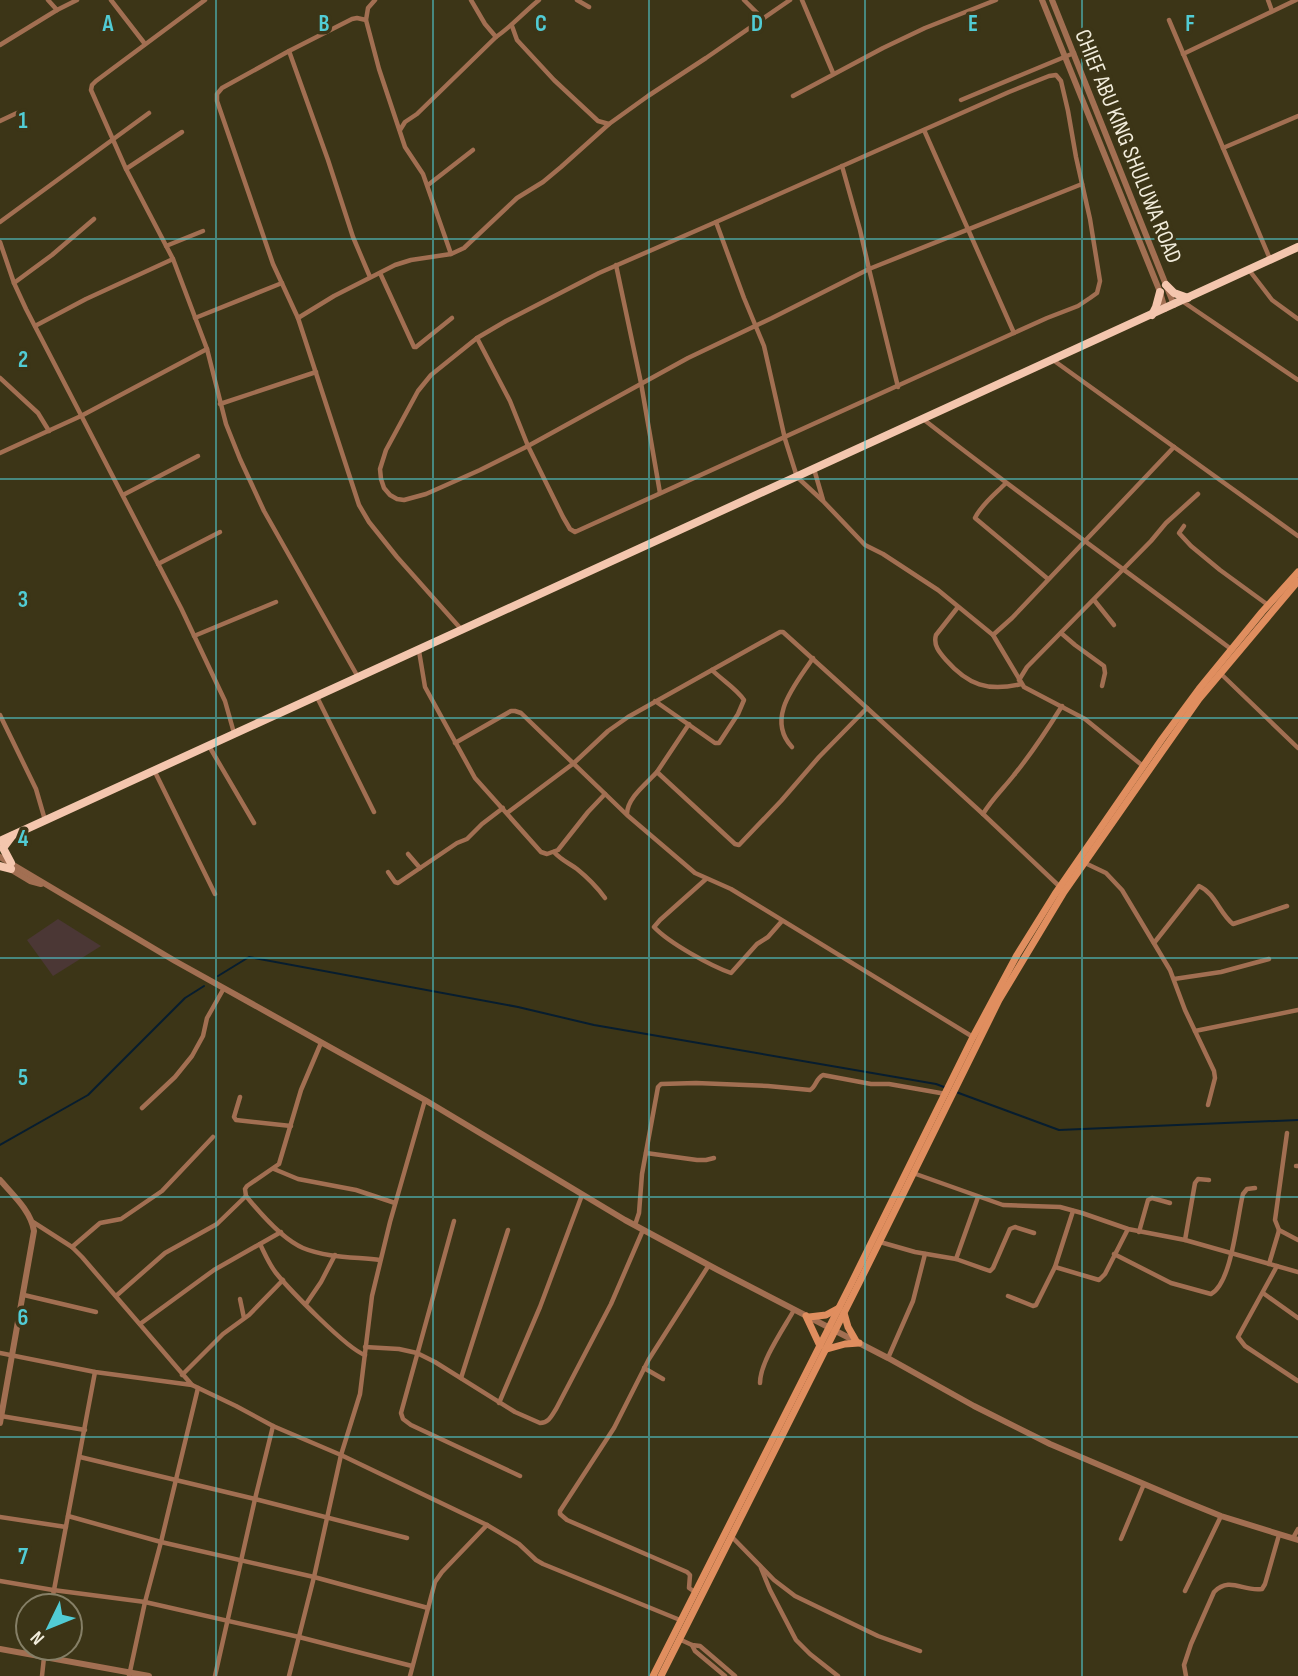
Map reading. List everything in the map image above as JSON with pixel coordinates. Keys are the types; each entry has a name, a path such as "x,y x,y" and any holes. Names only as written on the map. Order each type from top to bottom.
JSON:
{"highway":[{"path":"0,838 358,678 1298,247"},
{"path":"1152,315 1163,289 1174,293 1181,301"},
{"path":"11,866 3,848 15,833"},
{"path":"0,864 11,866"}],"main road":[{"path":"653,1676 676,1637 879,1242 999,1000 1084,862 1232,649 1298,572"},
{"path":"823,1347 858,1342 848,1327 842,1310 973,1037 1017,955 1060,887 1199,689 1298,581"},
{"path":"823,1347 807,1317 842,1310"},
{"path":"662,1676 680,1620 728,1536"}],"street":[{"path":"48,0 57,10"},
{"path":"0,45 77,0"},
{"path":"111,0 145,44"},
{"path":"205,0 96,81 92,94 126,169 173,259 207,349 226,424 264,511 358,678"},
{"path":"375,0 368,8 366,20 379,69 405,147 424,174 451,254"},
{"path":"471,0 496,37"},
{"path":"399,131 405,122 417,114 538,0"},
{"path":"577,0 589,7"},
{"path":"744,0 763,19"},
{"path":"298,318 402,262 451,254 464,248 517,198 561,167 609,124 790,0"},
{"path":"802,0 833,73"},
{"path":"793,96 833,73 925,28 996,0"},
{"path":"1042,0 1163,289 1165,309"},
{"name":"CHIEF ABU KING SHULUWA ROAD","path":"1052,0 1163,289 1181,301"},
{"path":"1268,0 1272,11"},
{"path":"1183,54 1296,0"},
{"path":"366,20 352,19 289,51 222,89 217,94 217,101 273,264 298,318 359,505 369,522 461,630"},
{"path":"1169,20 1270,260"},
{"path":"512,26 517,40"},
{"path":"504,32 517,40 554,80 598,121 609,124"},
{"path":"289,51 353,237 370,277"},
{"path":"961,100 1074,53"},
{"path":"477,338 510,401 528,446 568,527 574,533 1078,306 1097,293 1100,281 1098,263 1066,101 1060,81 1056,75 1039,80 616,265 477,338 431,375 418,391 386,450 380,469 381,479 384,488 397,499 404,500 426,494 480,470 528,446 717,343 869,269 1082,184"},
{"path":"0,121 17,113"},
{"path":"0,222 149,114"},
{"path":"1223,148 1298,116"},
{"path":"396,121 405,122"},
{"path":"598,121 600,132"},
{"path":"924,130 1014,333"},
{"path":"126,169 182,132"},
{"path":"428,185 473,150"},
{"path":"842,166 898,387"},
{"path":"14,283 94,219"},
{"path":"716,222 764,346 785,439 797,477 865,545 938,590 993,635 1020,682 1100,730 1144,766"},
{"path":"166,247 203,231"},
{"path":"0,242 14,283 35,326 181,608 225,701 234,734"},
{"path":"35,326 173,259"},
{"path":"616,265 641,383 660,494"},
{"path":"1249,270 1272,300 1298,319"},
{"path":"380,273 414,347 452,318"},
{"path":"195,318 282,283"},
{"path":"1181,301 1298,380"},
{"path":"0,453 81,416 207,349"},
{"path":"1052,360 1298,536"},
{"path":"220,404 316,372"},
{"path":"0,378 38,414 49,431"},
{"path":"923,419 1005,484 1232,649"},
{"path":"993,635 1174,447"},
{"path":"123,495 198,456"},
{"path":"814,469 823,501"},
{"path":"1005,484 975,519 1048,579"},
{"path":"1020,682 1023,671 1166,523 1198,494"},
{"path":"1184,526 1179,533 1185,541 1268,605"},
{"path":"158,564 220,532"},
{"path":"1094,600 1114,625"},
{"path":"194,636 276,602"},
{"path":"958,607 936,635 934,640 937,649 958,673 972,681 1002,689 1020,682"},
{"path":"388,872 397,883 467,839 482,824 574,763 608,731 655,701 781,631 1060,887"},
{"path":"1061,633 1104,666 1102,686"},
{"path":"419,650 425,687 475,778 541,852 554,852 562,845 605,794"},
{"path":"792,747 783,733 780,717 790,694 813,658"},
{"path":"655,701 715,743 719,743 744,700 712,670"},
{"path":"1013,671 1023,671"},
{"path":"1218,671 1298,748"},
{"path":"317,696 374,812"},
{"path":"983,814 1044,736 1062,706"},
{"path":"657,772 739,845 867,708"},
{"path":"455,743 508,713 521,713 605,794 625,809 627,815 695,873 727,887 973,1037"},
{"path":"0,715 36,789 45,820"},
{"path":"625,809 657,772 689,724"},
{"path":"209,745 254,823"},
{"path":"154,770 215,894"},
{"path":"554,852 593,884 605,898"},
{"path":"408,854 421,868"},
{"path":"0,857 108,923 425,1100 635,1225 1021,1430 1221,1516 1296,1540 1298,1529"},
{"path":"1084,862 1103,871 1118,885 1174,979 1214,1071 1215,1078 1208,1105"},
{"path":"706,878 654,926 690,952 732,973 782,921"},
{"path":"1154,943 1199,886 1208,892 1231,924 1287,906"},
{"path":"1174,979 1221,972 1269,959"},
{"path":"142,1108 175,1077 192,1056 203,1036 207,1018 224,988"},
{"path":"1195,1031 1298,1010"},
{"path":"321,1043 301,1090 279,1164 247,1186 246,1196 281,1232 304,1248 380,1260"},
{"path":"635,1225 657,1088 661,1084 732,1084 808,1090 813,1089 823,1075 946,1094"},
{"path":"240,1097 234,1119 236,1121 290,1126"},
{"path":"289,1676 341,1455 360,1394 372,1296 380,1260 425,1100"},
{"path":"1269,1264 1279,1230 1275,1220 1287,1133"},
{"path":"72,1247 100,1223 121,1219 162,1191 213,1137"},
{"path":"646,1153 697,1160 714,1158"},
{"path":"274,1169 298,1179 356,1190 395,1203"},
{"path":"913,1173 1003,1205 1060,1207 1139,1232 1185,1240 1297,1270"},
{"path":"1185,1240 1195,1183 1198,1179 1209,1180"},
{"path":"0,1180 33,1222 72,1247 195,1387"},
{"path":"1114,1254 1171,1283 1210,1294 1219,1287 1232,1252 1243,1194 1247,1189 1255,1188"},
{"path":"499,1403 561,1256 582,1195"},
{"path":"116,1296 165,1253 217,1224 246,1196"},
{"path":"956,1259 978,1197"},
{"path":"1139,1232 1148,1200 1152,1198 1170,1203"},
{"path":"1008,1296 1036,1305 1055,1267 1073,1210"},
{"path":"454,1221 401,1413 403,1419 411,1425 520,1476"},
{"path":"33,1222 33,1240 24,1295 0,1418 85,1430"},
{"path":"879,1242 956,1259 990,1271 1012,1228 1034,1233"},
{"path":"366,1347 417,1353 515,1412 545,1423 550,1419 611,1304 643,1229"},
{"path":"1055,1267 1100,1280 1128,1229"},
{"path":"461,1378 508,1230"},
{"path":"1279,1230 1298,1240"},
{"path":"140,1324 204,1277 281,1232"},
{"path":"260,1244 283,1280 352,1348 365,1354"},
{"path":"888,1358 913,1301 925,1253"},
{"path":"306,1304 335,1255"},
{"path":"695,1592 689,1588 690,1575 687,1572 566,1520 560,1514 614,1428 644,1368 709,1265"},
{"path":"1276,1266 1238,1337 1298,1381"},
{"path":"182,1375 283,1280"},
{"path":"1263,1293 1298,1318"},
{"path":"24,1295 96,1312"},
{"path":"240,1299 244,1318"},
{"path":"760,1383 764,1365 794,1310"},
{"path":"0,1353 195,1387 486,1525 519,1544 543,1564 680,1620"},
{"path":"644,1368 663,1379"},
{"path":"53,1590 95,1371"},
{"path":"129,1674 176,1480 195,1387"},
{"path":"215,1676 273,1426"},
{"path":"80,1458 407,1538"},
{"path":"1121,1539 1144,1484"},
{"path":"68,1516 161,1542 314,1577 428,1608"},
{"path":"1185,1591 1221,1516"},
{"path":"0,1517 66,1527"},
{"path":"410,1676 438,1577 486,1525"},
{"path":"1186,1676 1184,1665 1191,1644 1214,1592 1227,1584 1262,1589 1279,1535"},
{"path":"728,1536 782,1588 795,1596 878,1636 920,1651"},
{"path":"760,1566 796,1640 838,1676"},
{"path":"0,1581 145,1602 412,1666"},
{"path":"676,1637 700,1646 735,1676"},
{"path":"692,1645 695,1651 725,1676"},
{"path":"72,1662 149,1676"}],"shaded area":[{"path":"58,919 101,946 53,976 27,940"}],"waterway":[{"path":"218,976 249,957 518,1007 594,1025 944,1087"},
{"path":"0,1145 88,1095 185,998 204,986"},
{"path":"956,1092 1059,1130 1298,1120"}]}
